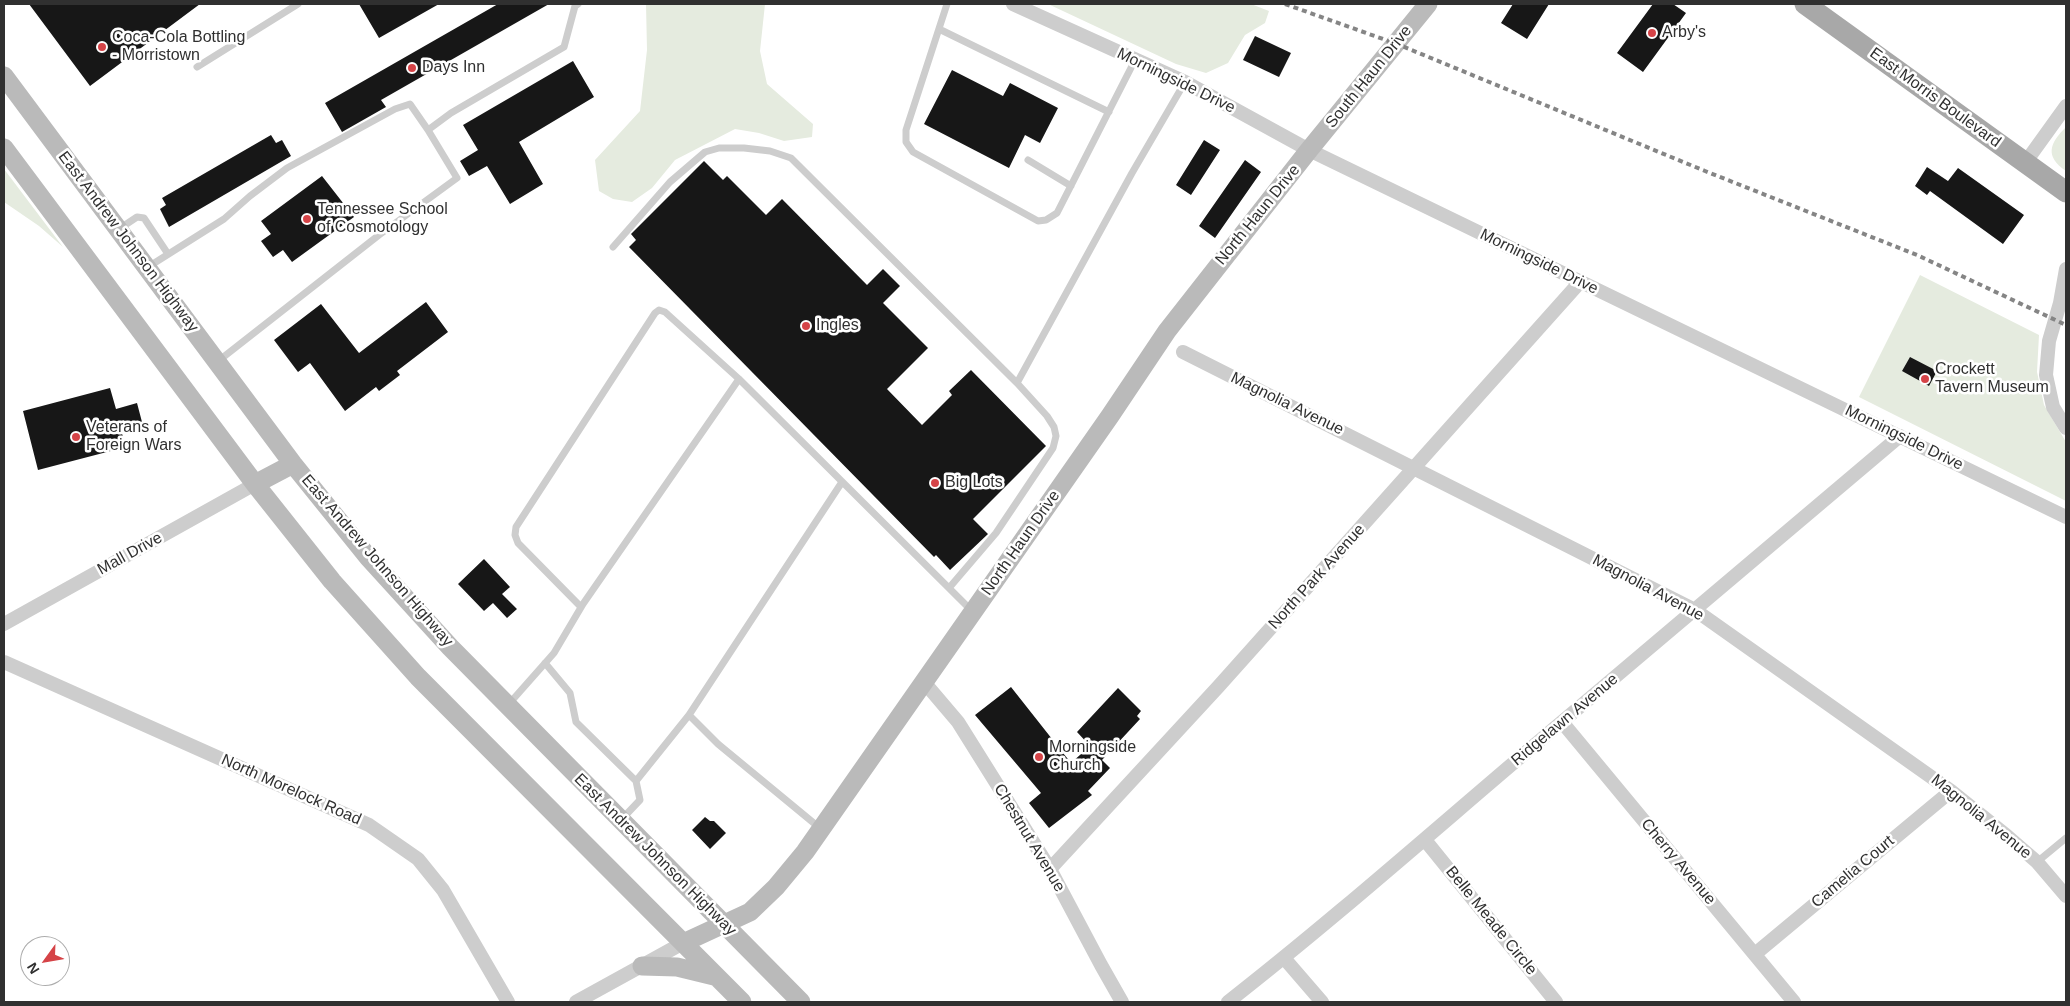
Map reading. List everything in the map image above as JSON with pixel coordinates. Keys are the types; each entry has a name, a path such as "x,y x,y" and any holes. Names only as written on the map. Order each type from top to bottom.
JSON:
{"main road":[{"name":"South Haun Drive","path":"1309,150 1428,4"},
{"name":"East Morris Boulevard","path":"1811,5 2066,192"},
{"name":"East Andrew Johnson Highway","path":"4,76 293,464 368,556 450,647 801,1002"},
{"path":"4,148 255,484 332,581 418,676 716,976 737,1000"},
{"name":"North Haun Drive","path":"683,943 750,912 776,887 821,829 1166,331 1309,150"},
{"path":"255,484 293,464"},
{"path":"642,966 677,967 716,976"}],"street":[{"name":"Morningside Drive","path":"1013,4 1185,82 1309,150 2066,517"},
{"path":"2026,163 2066,106"},
{"path":"2066,270 2060,303 2049,341 2046,375 2053,406 2066,428"},
{"name":"North Park Avenue","path":"1050,869 1218,687 1580,282"},
{"name":"Magnolia Avenue","path":"1183,352 1695,610 1951,791 2008,836 2036,862 2066,896"},
{"name":"Ridgelawn Avenue","path":"1228,1002 1284,958 1425,840 1900,436"},
{"name":"Mall Drive","path":"4,624 255,484"},
{"name":"North Morelock Road","path":"4,662 369,825 418,859 443,890 508,1002"},
{"name":"Chestnut Avenue","path":"924,682 958,722 1050,869 1100,965 1122,1002"},
{"name":"Cherry Avenue","path":"1562,722 1794,1002"},
{"name":"Camelia Court","path":"1755,954 1951,791"},
{"name":"Belle Meade Circle","path":"1425,840 1556,1002"},
{"path":"576,1002 683,943"},
{"path":"1284,958 1322,1002"}],"lane":[{"path":"197,67 298,4"},
{"path":"428,130 451,113 564,47 575,6 578,4"},
{"path":"947,4 906,130 906,142 913,152 1038,221 1046,220 1057,214 1136,60"},
{"path":"939,28 1109,112"},
{"path":"1017,383 1132,173 1185,82"},
{"path":"146,268 224,219 250,196 287,168 395,109 410,104 457,178 379,235 217,362"},
{"path":"613,247 670,182 705,152 719,148 770,150 791,158 1017,383 1054,427 1056,436 1053,448 996,533 949,588"},
{"path":"1028,160 1071,186"},
{"path":"118,230 136,217 144,218 168,254"},
{"path":"581,607 518,543 514,535 516,527 654,313 659,310 665,312 739,379 973,612"},
{"path":"508,706 554,653 581,607 739,379"},
{"path":"636,781 689,715 842,482"},
{"path":"545,663 570,693 576,722 636,781 640,800 621,820"},
{"path":"689,715 718,744 821,829"},
{"path":"2036,862 2066,838"}],"shaded area":[{"path":"646,4 765,4 760,51 767,84 813,124 812,137 784,141 759,133 735,129 675,160 652,188 632,202 613,199 599,191 595,160 640,111 647,50"},
{"path":"1048,4 1251,4 1269,11 1265,23 1245,35 1228,63 1206,73 1176,64"},
{"path":"2066,127 2066,171 2054,160 2052,149 2056,139"},
{"path":"4,169 63,247 39,226 4,202"},
{"path":"1920,275 2039,335 2037,372 2044,405 2066,442 2066,501 1859,397"}],"building":[{"name":"Coca-Cola Bottling - Morristown","path":"29,4 200,4 90,86"},
{"path":"359,4 439,4 379,38"},
{"name":"Days Inn","path":"498,4 549,4 381,100 386,107 342,132 325,103"},
{"path":"1513,4 1549,4 1527,39 1501,23"},
{"name":"Arby's","path":"1653,4 1673,4 1686,13 1643,72 1617,53"},
{"path":"1255,36 1291,53 1279,77 1243,60"},
{"path":"573,61 594,97 519,142 543,184 510,204 487,166 469,176 460,161 478,150 463,125"},
{"path":"952,70 1003,96 1010,83 1058,108 1040,143 1025,135 1009,168 924,124"},
{"path":"271,135 276,143 282,140 291,156 169,227 160,209 166,205 162,198"},
{"path":"1204,140 1220,150 1191,195 1176,185"},
{"path":"1245,160 1261,172 1215,238 1199,226"},
{"path":"704,161 723,180 727,176 766,215 782,199 867,285 883,269 900,286 883,303 928,348 887,389 922,425 952,395 949,391 971,370 1046,446 973,519 988,534 950,570 936,555 934,557 629,247 636,240 631,234"},
{"path":"1927,167 1948,181 1958,168 2024,215 2003,244 1930,191 1927,195 1915,186"},
{"name":"Tennessee School of Cosmotology","path":"322,176 354,217 292,262 283,250 273,257 261,241 271,234 261,221"},
{"path":"426,302 448,332 397,371 400,375 379,391 376,387 345,411 310,363 298,372 274,340 321,304 359,353"},
{"name":"Crockett Tavern Museum","path":"1910,357 1937,371 1929,386 1902,371"},
{"name":"Veterans of Foreign Wars","path":"110,388 116,409 137,403 142,422 120,427 126,447 38,470 23,411"},
{"path":"484,559 510,587 502,594 517,609 507,618 493,603 484,611 458,584"},
{"name":"Morningside Church","path":"1011,687 1071,763 1090,746 1077,732 1118,688 1141,711 1137,716 1140,719 1102,760 1110,768 1088,791 1092,795 1049,828 1029,803 1041,793 975,715"},
{"path":"705,817 710,821 714,821 726,833 710,849 692,830"}],"railway":[{"path":"1285,4 1397,44 1705,171 1917,255 2066,325"}],"place":[{"name":"Arby's","path":"1652,33"},
{"name":"Coca-Cola Bottling - Morristown","path":"102,47"},
{"name":"Days Inn","path":"412,68"},
{"name":"Tennessee School of Cosmotology","path":"307,219"},
{"name":"Ingles","path":"806,326"},
{"name":"Crockett Tavern Museum","path":"1925,379"},
{"name":"Veterans of Foreign Wars","path":"76,437"},
{"name":"Big Lots","path":"935,483"},
{"name":"Morningside Church","path":"1039,757"}]}
